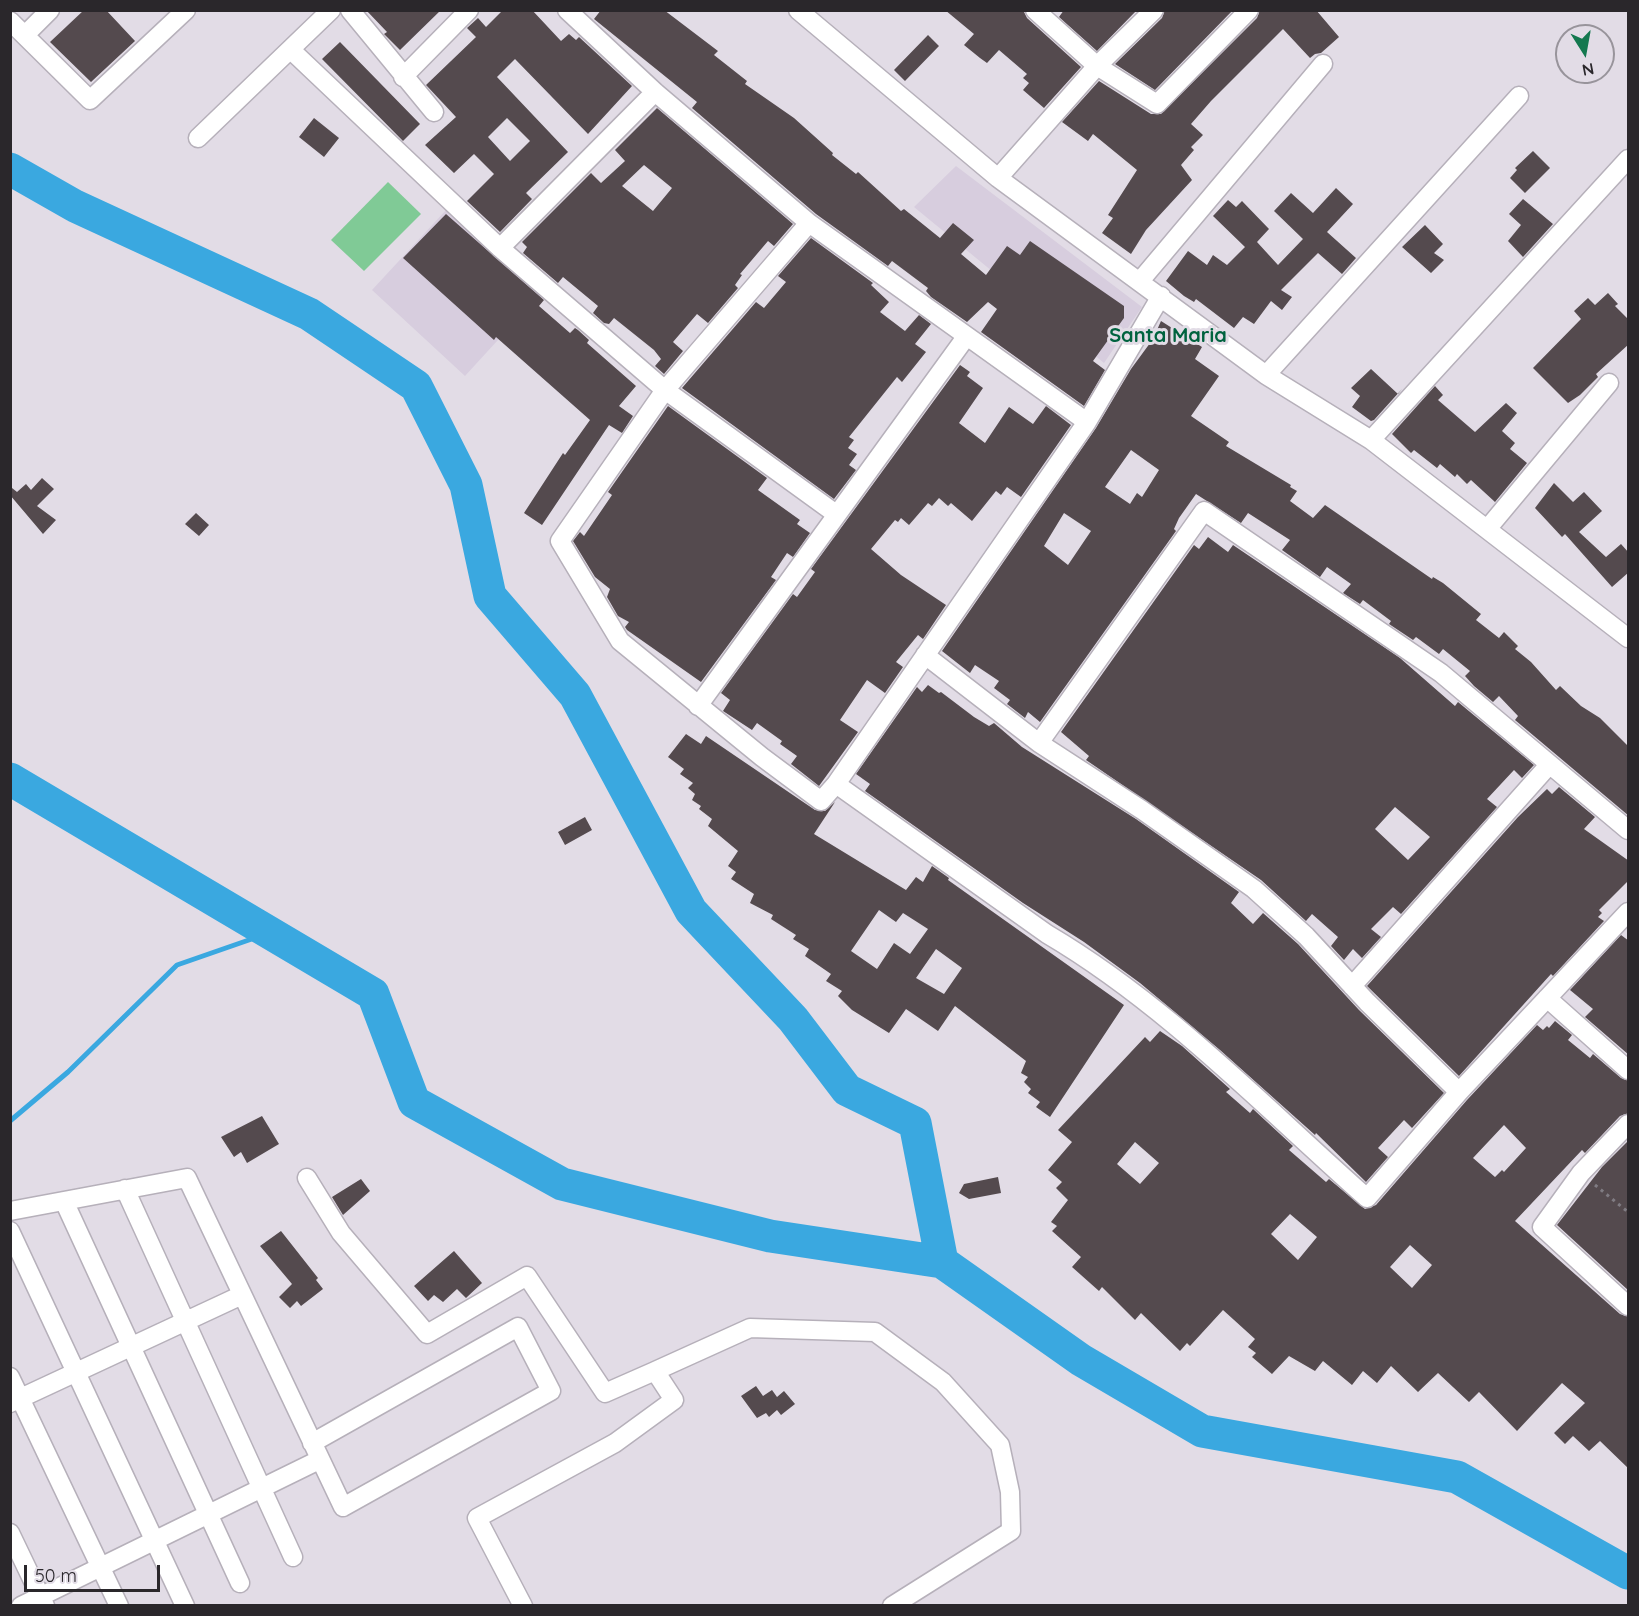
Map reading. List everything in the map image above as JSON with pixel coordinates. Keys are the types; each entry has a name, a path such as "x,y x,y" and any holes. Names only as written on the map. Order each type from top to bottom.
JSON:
{"street":[{"path":"25,35 50,10"},
{"path":"10,21 90,100 186,10"},
{"path":"198,138 331,10"},
{"path":"350,10 434,112"},
{"path":"403,76 469,10"},
{"path":"567,10 655,92 809,223 1087,422"},
{"path":"798,10 998,178 1266,375 1371,440 1629,638"},
{"path":"1035,10 1097,66 1156,104 1249,10"},
{"path":"998,178 1097,66 1154,10"},
{"path":"291,50 500,248 665,390 836,514"},
{"path":"1140,281 1323,64"},
{"path":"500,248 655,92"},
{"path":"1266,375 1519,96"},
{"path":"1371,440 1629,159"},
{"path":"809,223 665,390 560,541 620,641 698,706 821,801 836,784 1087,422 1161,296"},
{"path":"698,706 966,337"},
{"path":"1488,528 1609,383"},
{"path":"1039,743 1204,511 1441,673 1629,830"},
{"path":"925,655 1039,743 1142,810 1254,889 1305,936 1459,1092"},
{"path":"1352,986 1549,765"},
{"path":"836,784 1142,999 1216,1061 1367,1198 1459,1092 1629,912"},
{"path":"1547,998 1629,1070"},
{"path":"1629,1124 1581,1173 1542,1227 1629,1306"},
{"path":"10,1211 187,1178 315,1452 343,1507 551,1391 518,1327 315,1452 261,1488 101,1567 42,1601 21,1605"},
{"path":"307,1178 341,1233 427,1334 527,1276 605,1393 750,1328 875,1332 943,1382 1000,1445 1010,1492 1011,1531 892,1605"},
{"path":"125,1189 293,1557"},
{"path":"64,1201 240,1583"},
{"path":"10,1231 185,1605"},
{"path":"16,1401 242,1294"},
{"path":"523,1605 477,1518 615,1443 674,1400 655,1371"},
{"path":"10,1377 16,1401 119,1605"},
{"path":"12,1541 42,1601"}],"path":[{"path":"1581,1173 1629,1212"}],"shaded area":[{"path":"956,166 1142,307 1104,363 914,207"},
{"path":"447,209 540,294 465,376 372,290"}],"green space":[{"path":"388,182 421,214 364,271 331,240"}],"building":[{"path":"84,10 106,10 135,41 91,82 50,42"},
{"path":"366,10 441,10 400,50 384,34 387,32"},
{"path":"503,10 532,10 561,41 569,34 576,40 579,37 632,86 588,134 515,59 497,77 568,152 526,193 532,199 500,232 467,201 494,174 474,154 454,173 425,145 456,117 426,85 476,37 467,28 478,18 486,27","holes":["507,118 530,141 510,161 488,137"]},
{"path":"601,10 664,10 718,51 714,55 747,81 745,84 794,118 833,153 832,155 856,174 858,172 901,211 904,209 940,238 953,223 974,240 961,254 986,275 1007,246 1020,255 1030,241 1124,306 1124,318 1093,361 1105,370 1084,406 981,332 997,309 988,302 967,322 931,297 926,291 928,288 892,261 888,266 816,214 692,108 697,102 594,19"},
{"path":"945,10 1023,10 1027,18 1081,67 1044,108 1023,90 1029,83 1023,78 1027,74 999,50 987,63 980,58 964,45 974,34"},
{"path":"1064,10 1137,10 1097,51 1059,17"},
{"path":"1165,10 1233,10 1155,90 1115,64 1162,18"},
{"path":"1260,10 1316,10 1339,37 1321,53 1310,58 1283,29 1211,101 1191,124 1203,135 1191,147 1194,150 1181,165 1192,180 1146,230 1131,254 1102,233 1113,218 1108,215 1137,170 1093,134 1088,141 1062,122 1099,81 1151,114 1161,114 1257,18"},
{"path":"928,35 939,46 905,81 894,70"},
{"path":"340,42 420,124 403,141 322,59"},
{"path":"657,108 793,224 774,246 768,241 740,274 742,275 735,285 738,288 708,323 697,314 673,342 683,351 664,374 655,366 661,359 654,350 614,318 609,324 604,323 593,313 598,306 563,277 558,283 523,253 527,247 522,242 591,173 601,183 625,161 615,150","holes":["644,165 672,188 653,211 622,186"]},
{"path":"314,118 339,138 324,157 299,137"},
{"path":"1533,151 1550,168 1525,193 1510,178 1517,170 1515,168"},
{"path":"1336,188 1353,204 1327,232 1356,258 1342,274 1318,253 1281,290 1292,297 1282,310 1271,301 1254,324 1243,317 1234,328 1196,299 1194,302 1184,296 1166,281 1188,251 1207,265 1213,255 1227,265 1245,247 1213,216 1228,200 1236,207 1242,201 1269,229 1257,242 1278,265 1303,239 1274,211 1291,193 1313,213"},
{"path":"1523,199 1553,224 1523,257 1508,241 1521,225 1509,214"},
{"path":"446,214 544,300 539,306 570,333 575,328 578,330 589,340 587,343 636,386 619,406 633,416 622,433 609,425 542,525 524,513 563,453 565,455 590,420 496,337 494,340 403,258"},
{"path":"1425,225 1443,244 1434,253 1444,260 1431,273 1402,247"},
{"path":"811,238 873,283 871,285 889,302 880,312 905,331 919,315 931,324 915,344 926,352 902,382 897,377 849,437 854,440 848,448 857,454 849,465 856,470 834,499 682,388 756,302 764,308 786,282 778,276"},
{"path":"1608,293 1618,304 1615,306 1629,320 1629,344 1596,374 1598,377 1580,395 1568,403 1533,368 1581,319 1574,311 1588,298 1595,305"},
{"path":"1161,321 1202,347 1195,359 1219,376 1191,416 1229,442 1226,446 1291,485 1290,487 1297,491 1290,501 1313,518 1325,505 1432,579 1433,577 1443,583 1481,614 1476,620 1499,638 1504,632 1518,646 1515,649 1531,662 1556,690 1560,686 1581,706 1600,718 1629,747 1629,816 1515,720 1518,716 1499,696 1493,702 1474,686 1465,676 1470,671 1443,649 1439,654 1416,637 1413,640 1389,624 1391,621 1363,600 1360,604 1343,593 1351,584 1327,567 1320,577 1282,550 1290,540 1248,513 1241,523 1196,494 1179,518 1174,529 1176,531 1040,722 1028,712 1025,718 1007,704 1010,700 994,688 999,681 975,665 970,673 942,651 1096,428 1131,369 1153,339","holes":["1131,450 1159,470 1142,497 1137,493 1130,504 1105,487","1064,513 1091,531 1068,565 1044,546"]},
{"path":"960,365 970,372 967,376 983,388 959,423 985,443 1009,407 1033,424 1046,406 1071,425 1021,497 1007,487 1001,495 996,491 972,521 951,503 948,506 939,498 932,506 928,503 909,525 901,518 898,522 895,520 871,549 901,575 946,605 923,639 918,635 896,662 903,667 885,693 867,680 840,720 858,732 819,786 791,764 797,756 780,744 782,741 757,723 752,730 723,711 730,700 721,693 793,594 797,597 815,572 811,569"},
{"path":"1371,369 1398,394 1371,421 1352,407 1360,396 1351,388"},
{"path":"1435,386 1443,395 1438,400 1475,432 1506,403 1517,413 1502,431 1515,443 1510,449 1527,463 1495,502 1471,480 1467,484 1457,474 1455,477 1440,464 1437,468 1414,450 1411,453 1392,434"},
{"path":"668,406 767,478 758,490 800,520 797,524 810,533 793,557 787,553 771,577 776,580 701,682 627,630 625,627 629,622 618,616 607,597 610,589 595,577 573,541 580,532 584,536 612,495 608,492"},
{"path":"42,478 54,489 37,506 56,520 43,534 10,495 12,488 17,492 26,484 31,490"},
{"path":"1554,483 1573,502 1584,492 1602,511 1579,532 1606,557 1621,544 1629,553 1629,572 1612,587 1565,534 1562,537 1535,508"},
{"path":"196,513 209,525 199,536 185,524"},
{"path":"1208,537 1228,552 1233,545 1400,658 1455,706 1458,702 1534,765 1522,778 1514,770 1487,799 1497,807 1401,914 1393,907 1371,929 1381,937 1362,958 1353,949 1344,960 1331,946 1338,937 1312,914 1306,921 1261,880 1086,760 1089,756 1061,732 1194,545 1199,549","holes":["1395,807 1430,837 1408,860 1375,829"]},
{"path":"928,685 989,726 994,723 1022,747 1136,819 1239,892 1231,903 1253,924 1263,913 1298,944 1359,1010 1444,1093 1412,1128 1404,1120 1378,1148 1388,1157 1366,1182 1316,1133 1315,1135 1220,1050 1140,983 865,791 870,784 856,774 917,687 922,692"},
{"path":"686,734 701,744 706,736 815,810 825,811 835,802 814,834 906,890 916,877 923,882 932,866 949,878 948,880 1124,1005 1050,1117 1036,1107 1040,1102 1028,1093 1031,1089 1024,1082 1028,1077 1021,1073 1026,1061 955,1006 938,1031 906,1009 889,1033 852,1010 838,996 842,991 826,981 831,974 805,956 809,949 793,939 796,935 771,919 773,915 750,903 754,894 731,879 736,872 728,866 738,851 708,826 712,819 699,809 701,806 692,800 695,794 688,788 693,783 680,774 684,769 668,757","holes":["879,910 896,922 903,913 928,929 910,954 894,943 877,969 851,951","936,949 962,968 944,994 916,978"]},
{"path":"1559,787 1595,817 1584,829 1629,861 1629,880 1599,910 1602,913 1598,917 1604,921 1553,976 1551,974 1459,1076 1367,986 1518,817 1547,789 1552,794"},
{"path":"585,817 592,830 565,845 558,832"},
{"path":"1621,935 1629,941 1629,1055 1585,1017 1593,1009 1570,990"},
{"path":"1555,1021 1572,1035 1568,1040 1590,1058 1593,1054 1621,1078 1629,1081 1629,1113 1620,1116 1585,1153 1582,1150 1515,1221 1620,1314 1629,1317 1629,1469 1600,1441 1589,1451 1573,1436 1565,1444 1554,1433 1585,1403 1562,1383 1517,1431 1479,1392 1469,1402 1438,1373 1418,1392 1391,1366 1377,1383 1363,1371 1352,1385 1323,1361 1315,1371 1289,1356 1272,1374 1252,1357 1256,1353 1248,1347 1255,1339 1223,1310 1190,1346 1187,1343 1180,1351 1141,1313 1135,1320 1102,1287 1099,1291 1072,1267 1081,1257 1052,1231 1057,1226 1051,1222 1068,1200 1056,1188 1062,1182 1048,1170 1072,1142 1058,1130 1145,1037 1150,1042 1160,1031 1182,1046 1230,1089 1226,1092 1250,1113 1253,1109 1293,1146 1289,1150 1326,1182 1329,1179 1365,1209 1376,1205 1467,1100 1537,1025 1543,1030 1547,1026 1549,1028","holes":["1504,1125 1526,1148 1504,1172 1502,1170 1495,1177 1473,1158","1135,1142 1159,1163 1140,1184 1117,1164","1290,1214 1317,1237 1298,1260 1271,1234","1410,1245 1432,1265 1412,1288 1390,1267"]},
{"path":"262,1116 279,1144 247,1163 241,1152 234,1157 221,1137"},
{"path":"1629,1140 1629,1291 1557,1225 1602,1167"},
{"path":"998,1177 1001,1193 969,1199 959,1193 964,1184"},
{"path":"361,1179 370,1191 343,1215 332,1197"},
{"path":"281,1231 318,1278 316,1280 323,1289 301,1306 297,1301 290,1308 279,1297 292,1284 260,1246"},
{"path":"454,1251 482,1283 466,1298 457,1289 443,1302 434,1295 428,1301 414,1286"},
{"path":"756,1386 763,1396 772,1390 777,1397 784,1391 795,1404 781,1415 777,1410 769,1417 766,1413 757,1418 741,1396"}],"waterway":[{"path":"10,169 75,206 309,314 416,386 466,485 490,596 575,695 691,911 793,1019 847,1090 915,1123 942,1262"},
{"path":"10,779 373,994 414,1102 562,1184 770,1236 942,1262 1081,1360 1202,1431 1457,1477 1628,1573"},
{"path":"10,1121 68,1072 177,965 269,933"}],"district":[{"name":"Santa Maria","path":"1168,336"}]}
